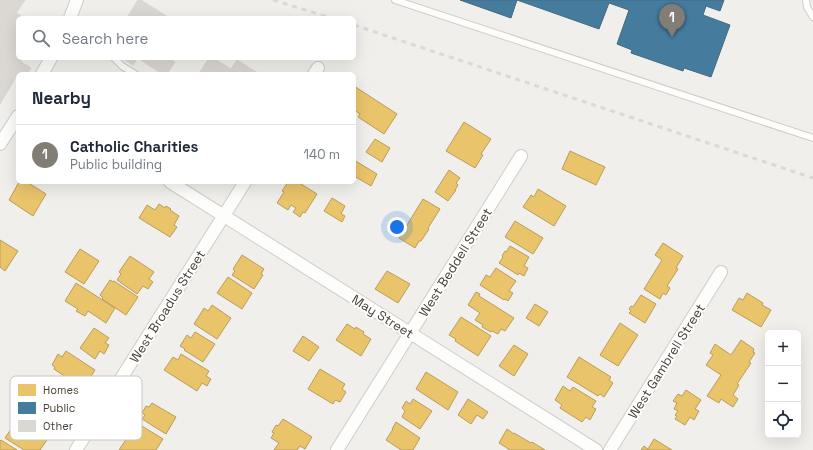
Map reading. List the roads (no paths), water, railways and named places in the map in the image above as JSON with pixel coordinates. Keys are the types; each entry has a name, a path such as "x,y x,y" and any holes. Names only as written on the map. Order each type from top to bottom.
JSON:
{"street":[{"path":"72,16 78,0"},
{"path":"43,72 50,60"},
{"path":"0,144 16,119"},
{"name":"West Beddell Street","path":"337,450 521,156"},
{"name":"May Street","path":"173,184 596,450"},
{"name":"West Broadus Street","path":"123,376 244,184"},
{"name":"West Gambrell Street","path":"610,450 721,272"},
{"name":"West Broadus Street","path":"76,450 82,440"}],"lane":[{"path":"395,0 813,138"},
{"path":"806,0 807,8 813,17"},
{"path":"116,60 132,72"}],"railway":[{"path":"273,0 325,16"},
{"path":"356,26 813,178"}],"place":[{"name":"Catholic Charities","path":"672,37"}]}
